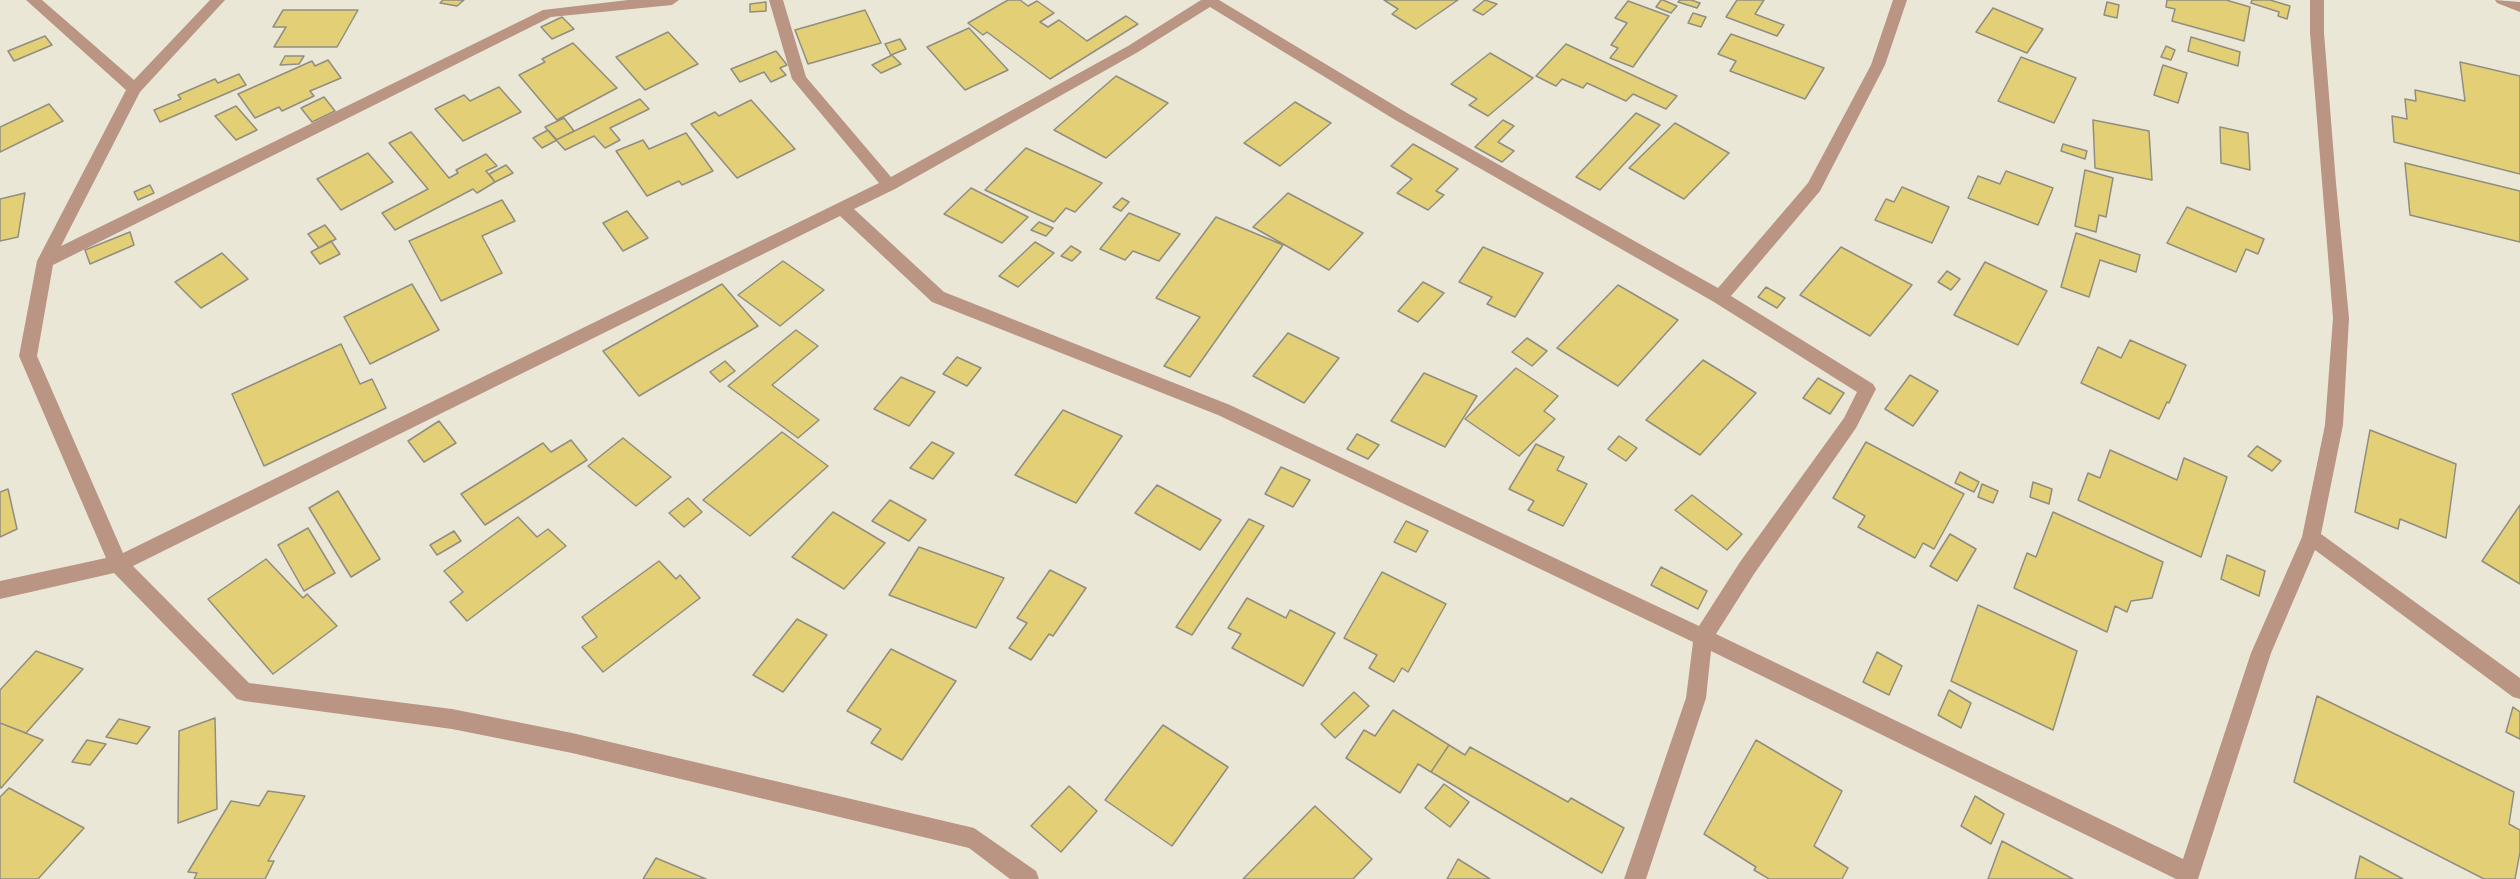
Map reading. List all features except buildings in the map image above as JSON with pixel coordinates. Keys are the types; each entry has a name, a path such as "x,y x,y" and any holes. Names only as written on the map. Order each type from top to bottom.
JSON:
{"street":[{"path":"33,0 134,89"},
{"path":"218,0 134,89 45,261 28,356 118,564 244,692 452,719 584,746 974,839 1028,879"},
{"path":"45,261 548,13 672,0"},
{"path":"776,0 799,79 889,185"},
{"path":"0,590 118,564 889,185 1133,49 1210,0 1402,117 1719,297 1867,389 1850,423 1747,568 1703,637 1696,698 1635,879"},
{"path":"1719,297 1814,187 1878,65 1900,0"},
{"path":"842,208 938,297 1224,410 1703,637 2188,876 2262,653 2311,537 2334,425 2341,318 2317,33 2318,0"},
{"path":"2502,0 2520,7"},
{"path":"2311,537 2520,690"}]}
